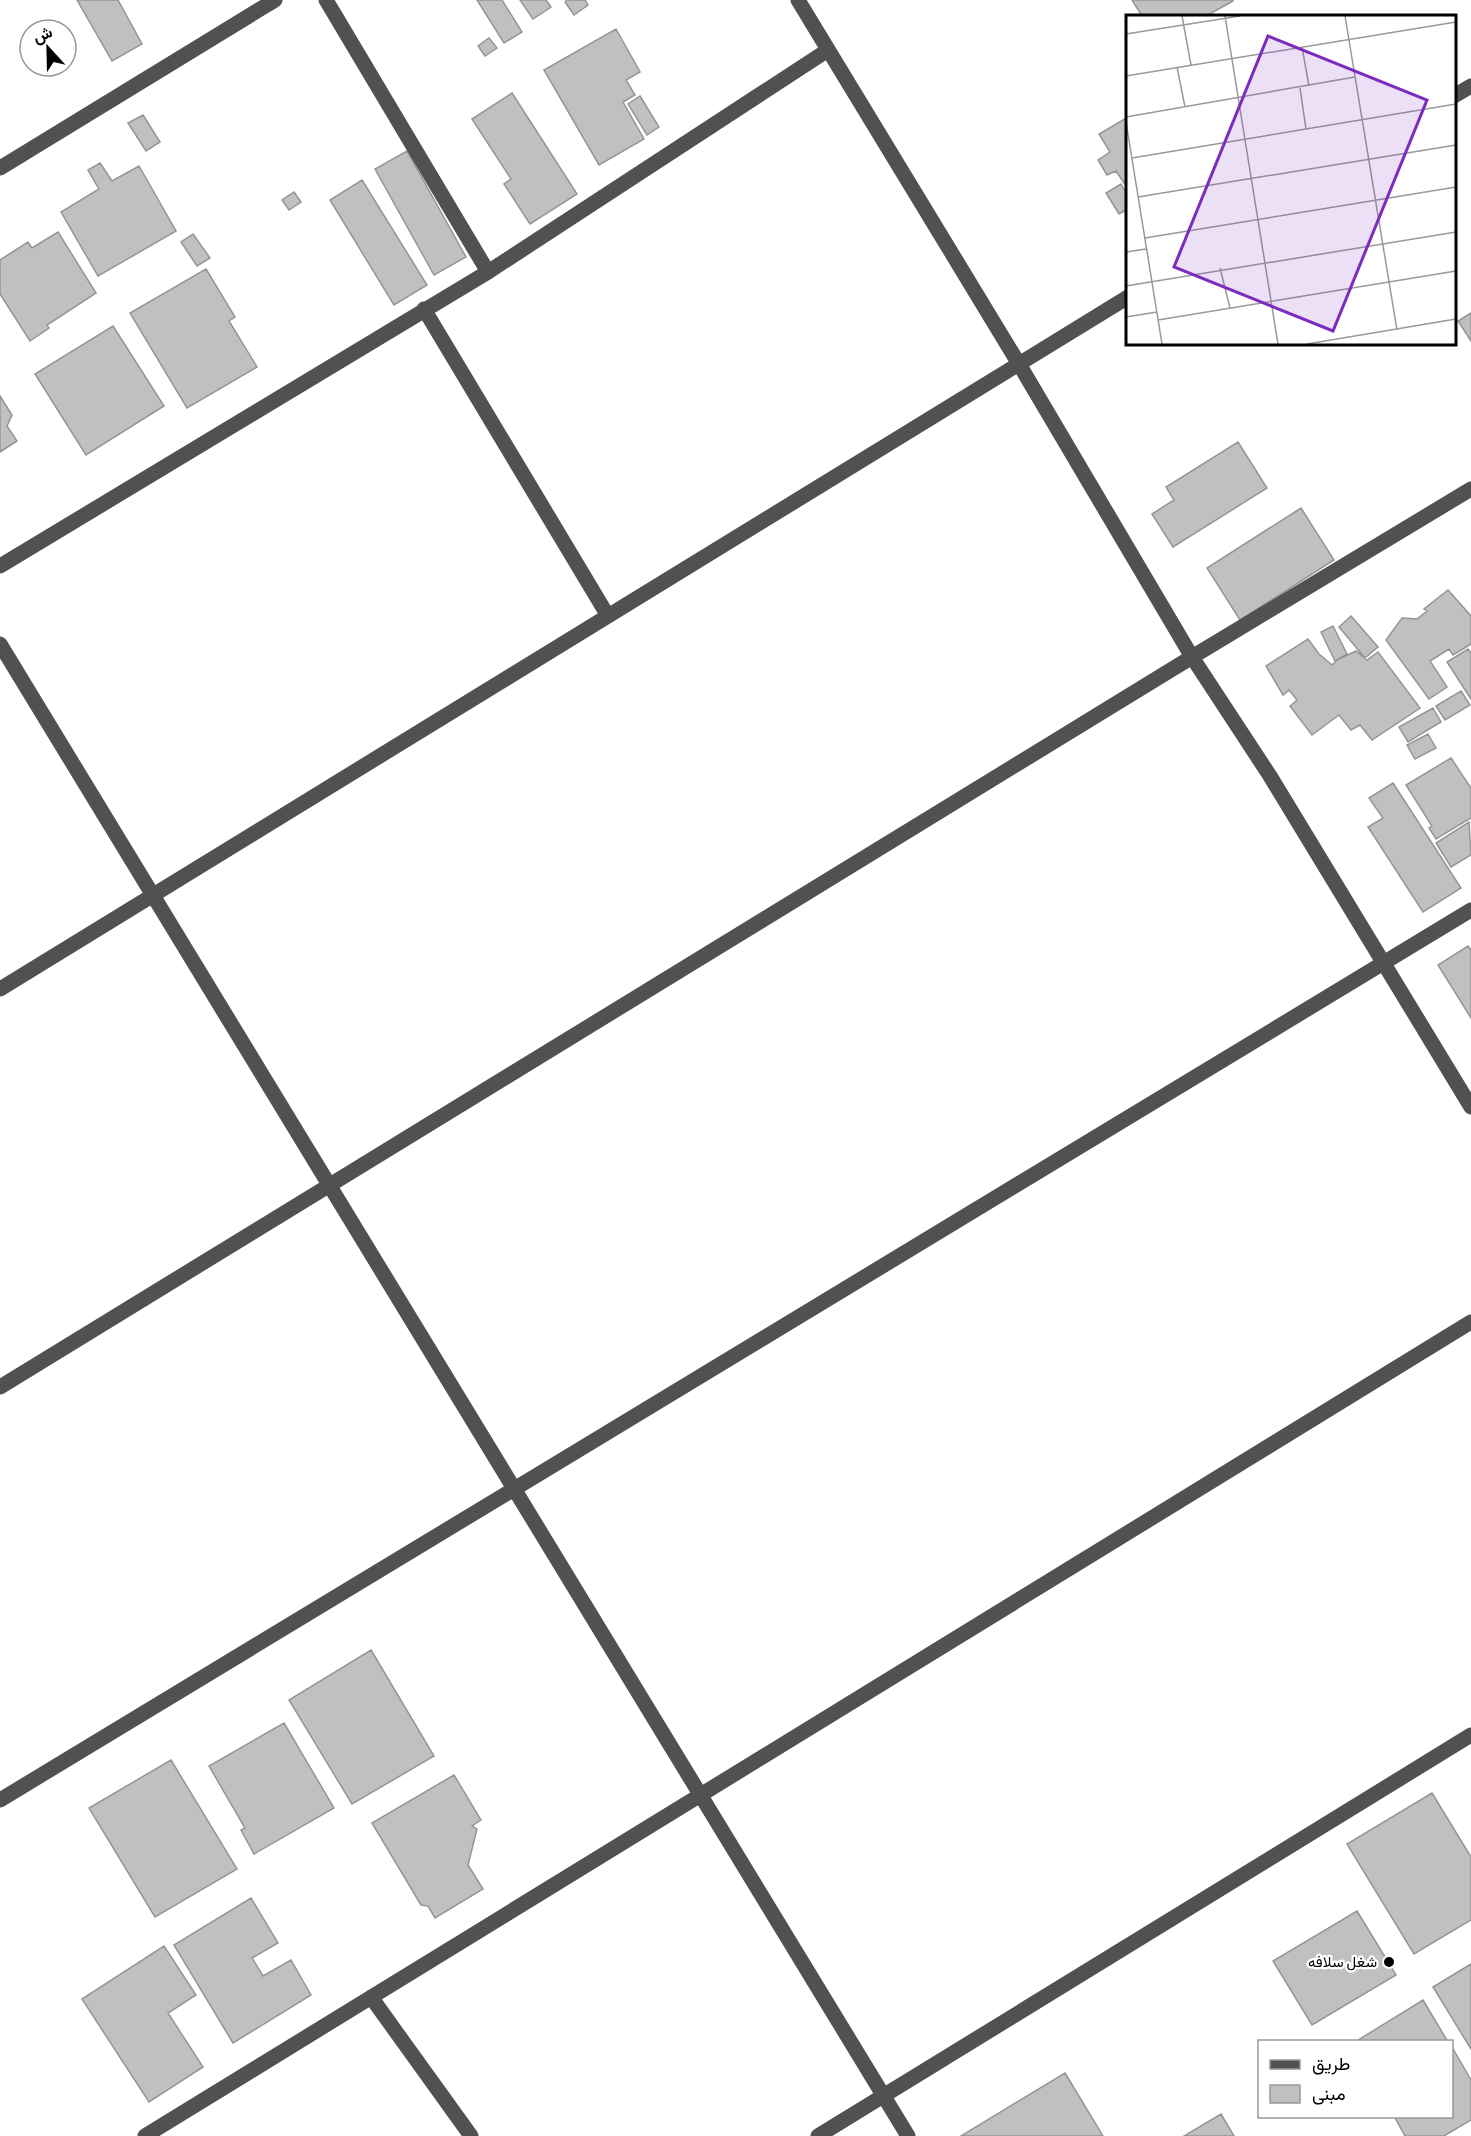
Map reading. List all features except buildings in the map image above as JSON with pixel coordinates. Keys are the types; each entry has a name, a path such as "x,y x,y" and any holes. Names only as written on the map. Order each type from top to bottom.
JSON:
{"street":[{"path":"0,168 275,0"},
{"path":"326,0 488,272"},
{"path":"798,0 1019,364 1192,657 1270,776 1471,1107"},
{"path":"0,566 488,272 828,50"},
{"path":"1456,95 1471,86"},
{"path":"0,989 1126,298"},
{"path":"424,309 608,616"},
{"path":"0,1387 1192,657 1471,489"},
{"path":"0,644 908,2136"},
{"path":"0,1800 1471,910"},
{"path":"145,2136 1471,1322"},
{"path":"818,2136 1471,1736"},
{"path":"371,1997 471,2136"}],"place":[{"name":"شغل سلافه","path":"1389,1962"}]}
